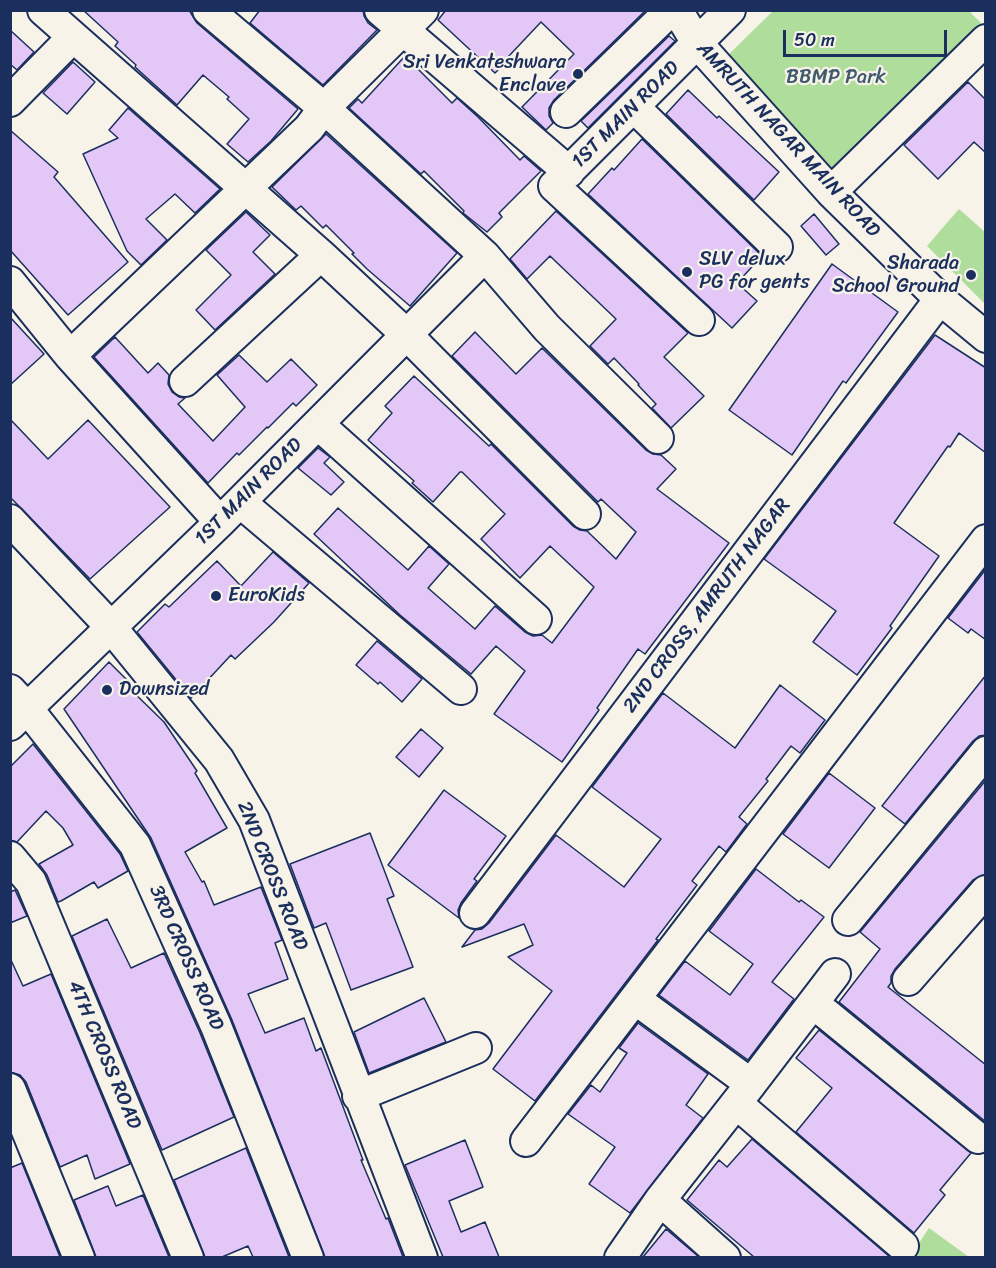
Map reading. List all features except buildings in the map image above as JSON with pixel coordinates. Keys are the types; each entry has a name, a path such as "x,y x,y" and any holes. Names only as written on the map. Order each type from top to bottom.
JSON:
{"street":[{"path":"43,10 72,38 321,255 407,335 585,514"},
{"path":"208,10 324,108 484,256 547,328 658,438"},
{"path":"380,10 413,21 699,320"},
{"path":"566,112 671,10"},
{"name":"AMRUTH NAGAR MAIN ROAD","path":"677,10 697,44 831,192 940,299 986,337"},
{"name":"1ST MAIN ROAD","path":"562,179 730,10"},
{"path":"70,357 309,128 324,108 413,21"},
{"path":"10,101 72,38"},
{"path":"831,192 986,40"},
{"path":"634,107 777,247"},
{"path":"185,381 321,255"},
{"name":"1ST MAIN ROAD","path":"16,707 110,626 230,512 484,256"},
{"path":"10,282 70,357 230,512 461,689"},
{"name":"2ND CROSS, AMRUTH NAGAR","path":"475,912 940,299"},
{"path":"318,424 536,620"},
{"name":"2ND CROSS ROAD","path":"10,520 110,626 219,760 254,820 358,1096 422,1257"},
{"path":"526,1141 986,540"},
{"name":"3RD CROSS ROAD","path":"16,707 135,845 216,1026 308,1257"},
{"path":"848,920 986,752"},
{"name":"4TH CROSS ROAD","path":"10,857 31,882 188,1257"},
{"path":"908,980 986,891"},
{"path":"620,1257 660,1200 835,974"},
{"path":"635,999 743,1094 903,1246"},
{"path":"813,1003 978,1138"},
{"path":"358,1096 476,1048"},
{"path":"10,1089 79,1257"},
{"path":"660,1200 725,1257"}],"green space":[{"name":"BBMP Park","path":"773,11 969,11 985,27 836,174 724,59"},
{"name":"Sharada School Ground","path":"959,209 985,232 985,304 927,246"},
{"path":"929,1228 969,1257 909,1258"}],"place":[{"name":"Sri Venkateshwara Enclave","path":"578,74"},
{"name":"SLV delux PG for gents","path":"687,272"},
{"name":"Sharada School Ground","path":"971,275"},
{"name":"EuroKids","path":"216,596"},
{"name":"Downsized","path":"107,690"}]}
